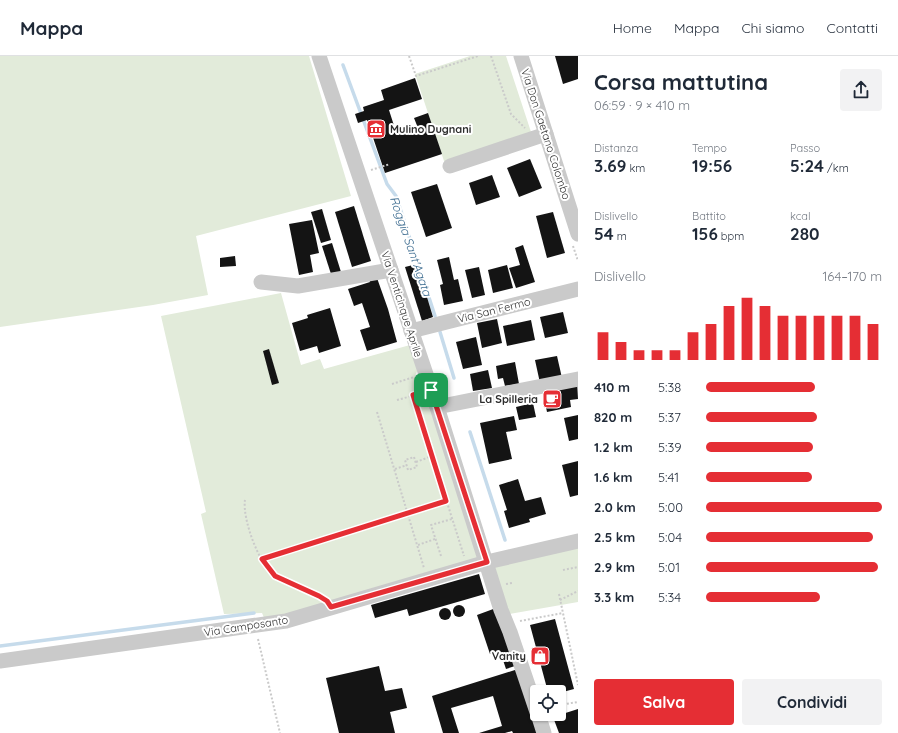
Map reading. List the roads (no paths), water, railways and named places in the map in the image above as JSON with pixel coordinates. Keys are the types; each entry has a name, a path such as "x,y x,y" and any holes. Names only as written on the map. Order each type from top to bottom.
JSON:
{"street":[{"name":"Via Don Gaetano Colombo","path":"521,56 540,136 575,237"},
{"name":"Via Venticinque Aprile","path":"322,57 530,692"},
{"path":"450,166 540,136"},
{"path":"261,282 298,286 391,270"},
{"name":"Via San Fermo","path":"411,331 578,289"},
{"path":"437,407 578,379"},
{"name":"Via Camposanto","path":"0,661 286,621 487,562 578,540"},
{"name":"Via Venticinque Aprile","path":"540,721 544,733"}],"waterway":[{"name":"Roggia Sant'Agata","path":"343,65 387,184 396,196 435,316"},
{"name":"Roggia Sant'Agata","path":"440,332 454,378"},
{"name":"Roggia Sant'Agata","path":"470,432 505,540"},
{"path":"0,646 254,613"}],"place":[{"name":"Mulino Dugnani","path":"376,129"},
{"name":"La Spilleria","path":"552,399"},
{"name":"Vanity","path":"540,656"}]}
